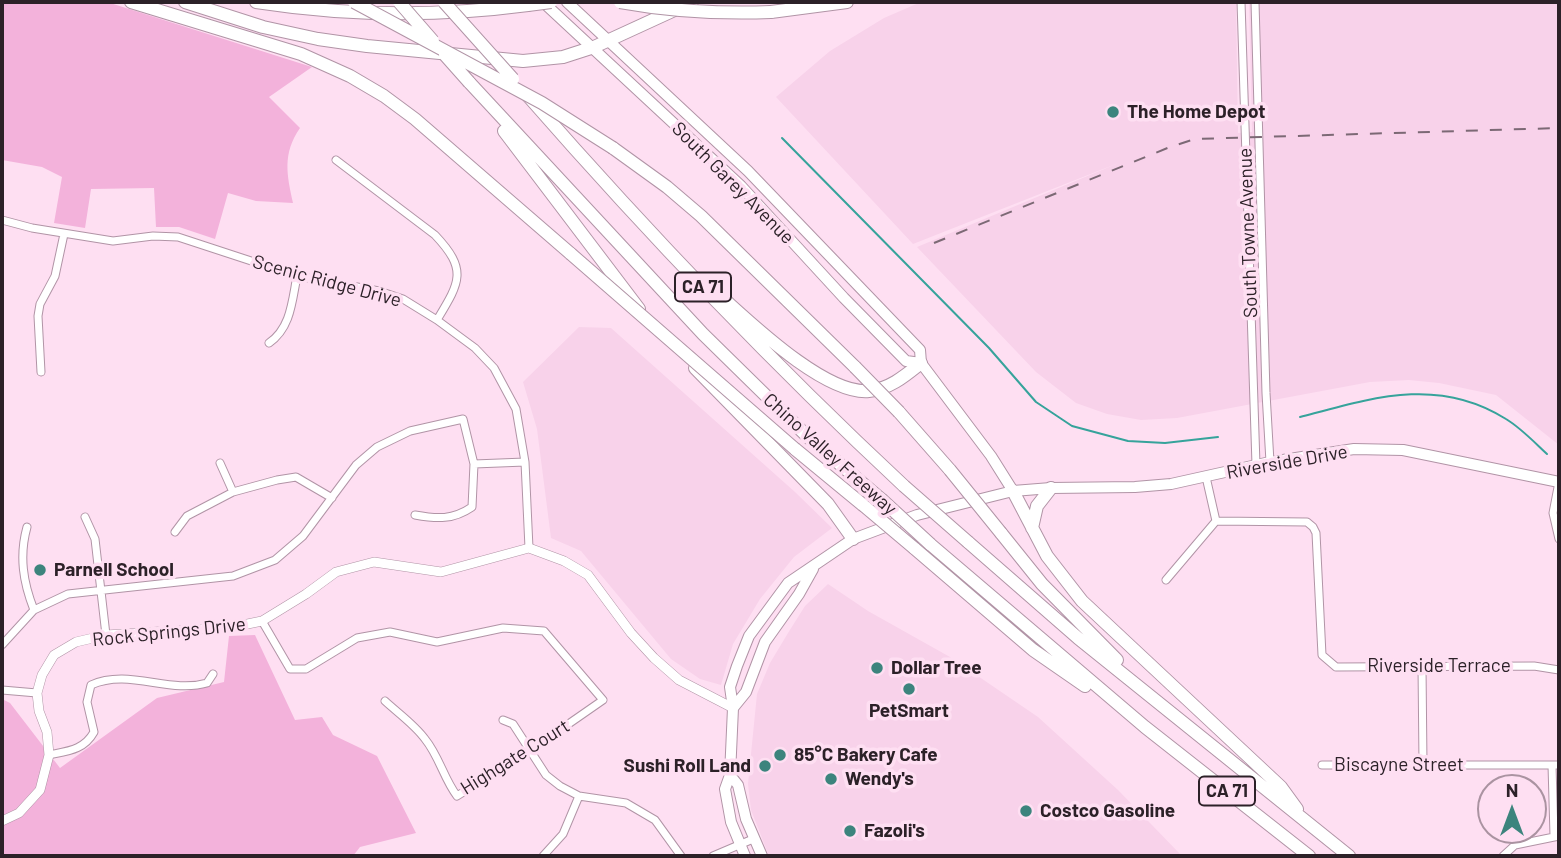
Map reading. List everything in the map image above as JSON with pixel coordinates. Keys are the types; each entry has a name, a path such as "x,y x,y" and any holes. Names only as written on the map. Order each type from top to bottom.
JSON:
{"highway":[{"path":"131,2 301,54 349,76 383,96 415,119 795,449 1033,650 1145,727"},
{"path":"185,2 263,27 367,46 523,61 563,57 594,47 692,2"},
{"path":"256,2 327,11 385,14 467,12 551,2"},
{"path":"315,2 387,7 496,2"},
{"path":"354,2 542,103 613,148 667,187 718,231 899,412 950,470 1042,584 1157,701"},
{"name":"Chino Valley Freeway","path":"399,2 485,100 737,368 809,438 1145,727 1309,856"},
{"name":"Chino Valley Freeway","path":"444,2 610,189 757,345 904,486 1078,638 1349,856"},
{"path":"620,2 682,11 771,12 847,2"},
{"path":"485,100 503,130 641,311 828,504 853,539"},
{"path":"677,260 769,339 841,387 862,391 882,388 921,363"},
{"path":"1032,528 1037,506 1051,488"},
{"path":"1013,491 1052,564 1082,601 1281,786 1305,821"}],"main road":[{"name":"South Garey Avenue","path":"543,2 741,186 844,298 906,360 921,363"},
{"name":"South Garey Avenue","path":"567,2 748,171 920,350 921,363 991,456 1013,491"},
{"path":"649,99 668,111 690,118"},
{"name":"Riverside Drive","path":"745,856 727,805 725,789 730,775 733,708 730,687 749,636 788,583 853,539 917,515 1013,491 1135,487 1206,477 1270,462 1354,449 1403,450 1559,482"},
{"path":"733,708 746,692 765,642 799,594 814,567"},
{"path":"730,775 738,785 754,839 762,856"}],"street":[{"name":"South Towne Avenue","path":"1241,2 1256,465"},
{"name":"South Towne Avenue","path":"1255,2 1270,462"},
{"path":"336,160 435,235 448,249 457,270 457,285 437,320"},
{"name":"Scenic Ridge Drive","path":"2,220 114,242 153,236 178,237 297,276 379,291 403,299 437,320 475,348 494,368 516,409 525,462 528,548"},
{"path":"41,372 38,316 40,304 55,276 64,234"},
{"path":"270,343 287,325 297,276"},
{"path":"2,645 34,610 68,594 233,576 275,560 303,536 356,465 377,447 410,430 463,419 474,464 472,507 460,515 438,520 415,515"},
{"path":"474,464 525,462"},
{"path":"220,463 233,492"},
{"path":"174,532 187,516 233,492 296,477 332,498"},
{"path":"1166,580 1216,521 1206,477"},
{"path":"1559,482 1553,513 1559,539"},
{"path":"85,517 95,539 106,635"},
{"name":"Riverside Terrace","path":"1216,521 1307,522 1313,527 1316,533 1322,655 1336,667 1534,666 1559,670"},
{"path":"27,527 22,547 25,587 34,610"},
{"path":"528,548 564,561 588,575 631,633 654,658 679,680 733,708"},
{"name":"Rock Springs Drive","path":"37,693 42,675 54,655 76,642 106,635 233,627 262,621 336,572 374,562 441,572 528,548"},
{"name":"Highgate Court","path":"262,621 290,669 306,669 356,638 390,632 437,642 503,628 544,631 603,700 531,750 457,796 425,738 385,701"},
{"path":"1422,666 1423,764"},
{"path":"49,755 74,750 89,741 94,732 87,702 91,685 105,678 194,687 207,683 213,674"},
{"path":"2,691 37,693 39,711 47,732 49,755 40,790 19,813 2,821"},
{"path":"503,720 513,724 546,775 560,786 579,796 626,803 655,820 681,856"},
{"name":"Biscayne Street","path":"1322,765 1556,765"},
{"path":"1503,856 1515,845 1557,836 1556,765"},
{"path":"543,856 563,834 579,796"},
{"path":"713,856 754,839"},
{"path":"673,846 673,856"}],"shaded area":[{"path":"2,2 107,2 312,67 269,97 300,128 288,156 293,203 256,201 228,193 215,239 179,227 156,227 154,188 91,189 85,228 54,223 62,177 42,167 2,160"},
{"path":"921,2 1236,2 1238,133 1252,132 1249,2 1559,2 1559,445 1496,395 1439,383 1409,380 1370,382 1177,418 1141,420 1107,414 1076,403 1036,372 917,247 1121,162 913,244 776,97 830,51 884,18"},
{"path":"579,327 611,328 832,528 794,557 760,599 733,644 721,685 700,679 671,659 581,551 551,538 537,429 523,382"},
{"path":"828,584 868,611 950,657 1038,717 1118,790 1182,856 769,856 751,810 748,784 757,694 770,663 805,606"},
{"path":"255,635 295,720 322,717 333,735 377,756 416,833 360,847 353,856 2,856 2,699 10,703 60,768 157,698 224,682 229,636"}],"waterway":[{"path":"782,138 989,348 1036,402 1072,426 1128,441 1165,443 1218,437"},
{"path":"1300,417 1379,398 1430,394 1481,406 1506,419 1547,454"}],"railway":[{"path":"934,243 1195,139 1559,128"}],"place":[{"name":"The Home Depot","path":"1113,112"},
{"name":"Parnell School","path":"40,570"},
{"name":"Dollar Tree","path":"877,668"},
{"name":"PetSmart","path":"909,689"},
{"name":"85°C Bakery Cafe","path":"780,755"},
{"name":"Sushi Roll Land","path":"765,766"},
{"name":"Wendy's","path":"831,779"},
{"name":"Costco Gasoline","path":"1026,811"},
{"name":"Fazoli's","path":"850,831"}]}
